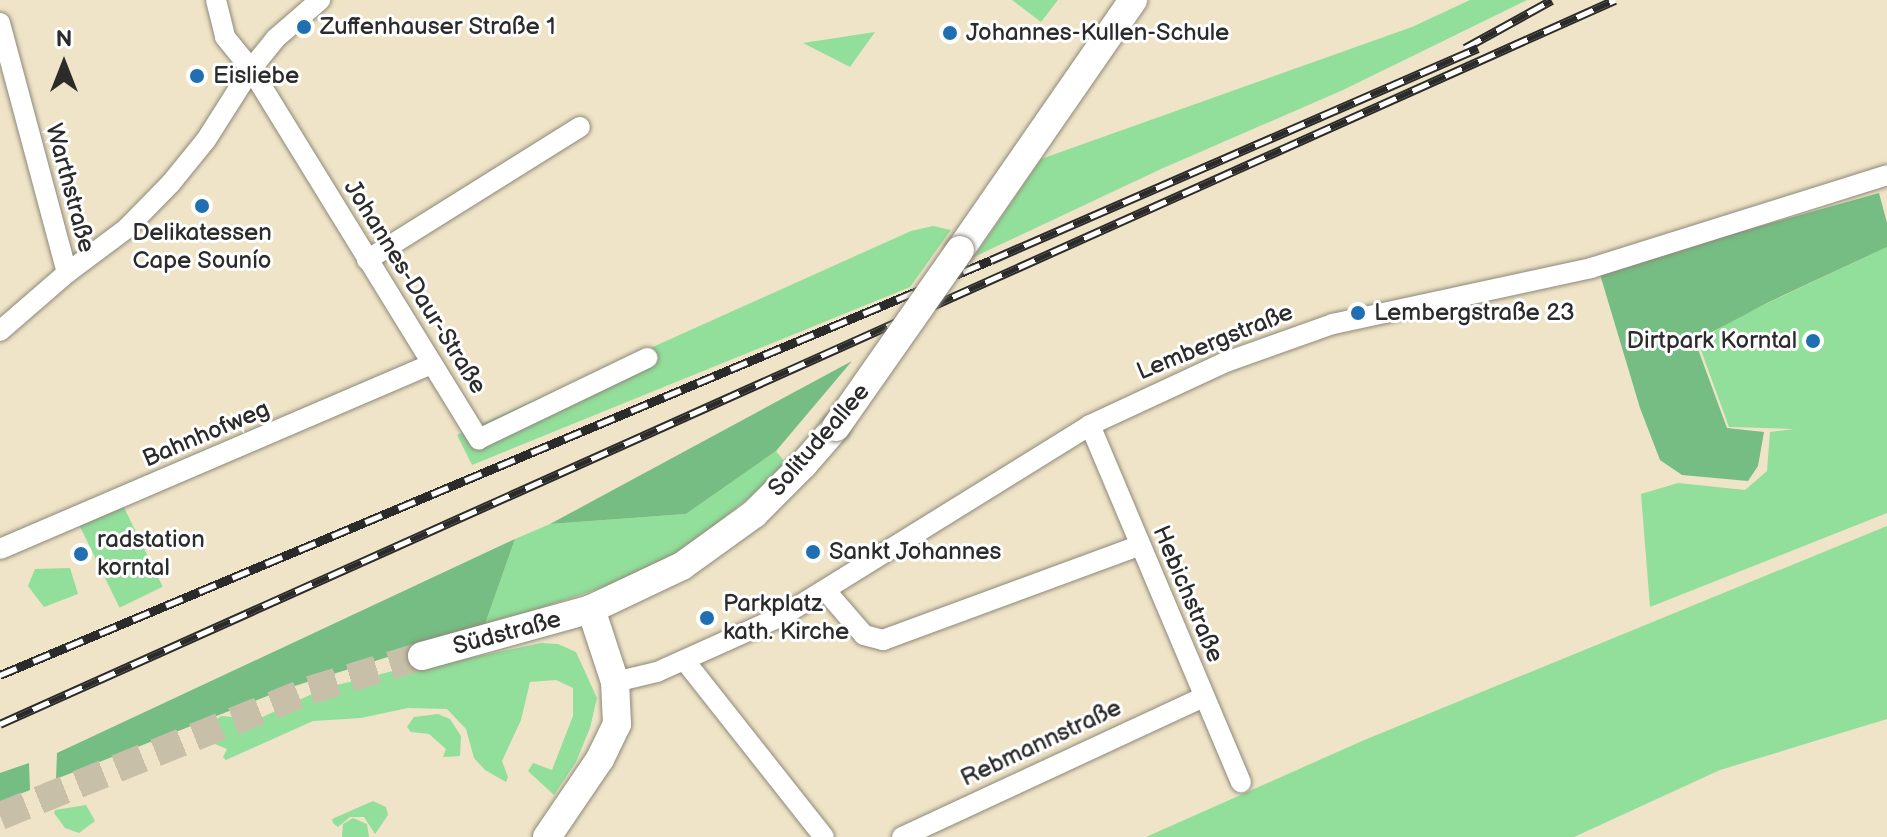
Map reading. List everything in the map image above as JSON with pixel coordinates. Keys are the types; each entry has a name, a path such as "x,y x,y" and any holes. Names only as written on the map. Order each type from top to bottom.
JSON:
{"main road":[{"name":"Solitudeallee","path":"591,609 682,566 735,529 803,465 836,427 1133,0"},
{"name":"Südstraße","path":"422,656 591,609"},
{"path":"547,837 612,738 618,713 615,682 591,609"}],"street":[{"name":"Johannes-Daur-Straße","path":"216,0 225,37 251,69 479,439 647,358"},
{"path":"0,331 67,273 126,229 171,183 206,140 251,69 275,39 320,0"},
{"name":"Warthstraße","path":"0,23 67,273"},
{"path":"367,260 580,127"},
{"name":"Lembergstraße","path":"615,682 657,672 685,661 784,615 1090,425 1212,368 1298,334 1585,270 1887,175"},
{"name":"Bahnhofweg","path":"0,549 432,364"},
{"name":"Hebichstraße","path":"1090,425 1241,782"},
{"path":"826,591 864,635 883,640 1139,546"},
{"path":"685,661 824,837"},
{"name":"Rebmannstraße","path":"902,837 1203,697"}],"green space":[{"path":"1012,0 1058,0 1041,22"},
{"path":"1470,0 1527,0 1343,90 1161,169 974,257 1041,159 1412,27"},
{"path":"875,32 850,67 803,43"},
{"path":"1879,193 1887,223 1887,247 1767,303 1695,341 1727,428 1764,432 1758,466 1748,481 1682,475 1660,460 1640,408 1599,271"},
{"path":"933,226 951,230 910,287 472,465 457,435 911,231"},
{"path":"1887,247 1887,513 1650,607 1641,494 1678,483 1745,490 1767,471 1770,432 1794,429 1729,427 1698,342 1734,319"},
{"path":"852,361 776,451 686,514 550,524"},
{"path":"776,451 788,466 688,547 616,583 484,627 515,539 550,524 686,514"},
{"path":"118,495 163,587 120,608 75,516"},
{"path":"1887,526 1887,719 1720,770 1574,837 1146,837 1362,741"},
{"path":"515,539 484,627 285,689 56,779 57,753"},
{"path":"70,568 78,594 44,607 28,586 35,569"},
{"path":"541,643 558,644 576,652 597,698 590,728 576,762 554,795 528,771 533,763 552,770 573,716 573,688 556,680 530,682 521,720 502,761 508,777 506,782 485,770 474,758 466,729 447,709 408,708 361,718 313,721 226,760 223,757 227,749 215,744 210,733 213,722 221,716 235,717 243,726 325,688 409,667 424,668"},
{"path":"438,714 450,719 461,736 460,756 443,757 446,749 429,734 411,732 407,727 414,717"},
{"path":"29,763 30,790 0,802 0,773"},
{"path":"373,801 386,807 388,815 375,834 364,817 350,817 338,827 333,823 332,819"},
{"path":"86,805 95,821 79,833 65,828 54,813 55,810"},
{"path":"353,818 367,824 369,837 342,837 343,824"}],"tunnel":[{"path":"0,816 310,690 422,656"}],"railway":[{"path":"1465,48 1552,0"},
{"path":"0,724 1615,0"},
{"path":"0,675 991,260 1478,48"}],"place":[{"name":"Zuffenhauser Straße 1","path":"304,27"},
{"name":"Johannes-Kullen-Schule","path":"950,33"},
{"name":"Eisliebe","path":"197,76"},
{"name":"Delikatessen Cape Sounío","path":"202,206"},
{"name":"Lembergstraße 23","path":"1358,313"},
{"name":"Dirtpark Korntal","path":"1813,341"},
{"name":"Sankt Johannes","path":"813,552"},
{"name":"radstation korntal","path":"81,554"},
{"name":"Parkplatz kath. Kirche","path":"707,618"}]}
